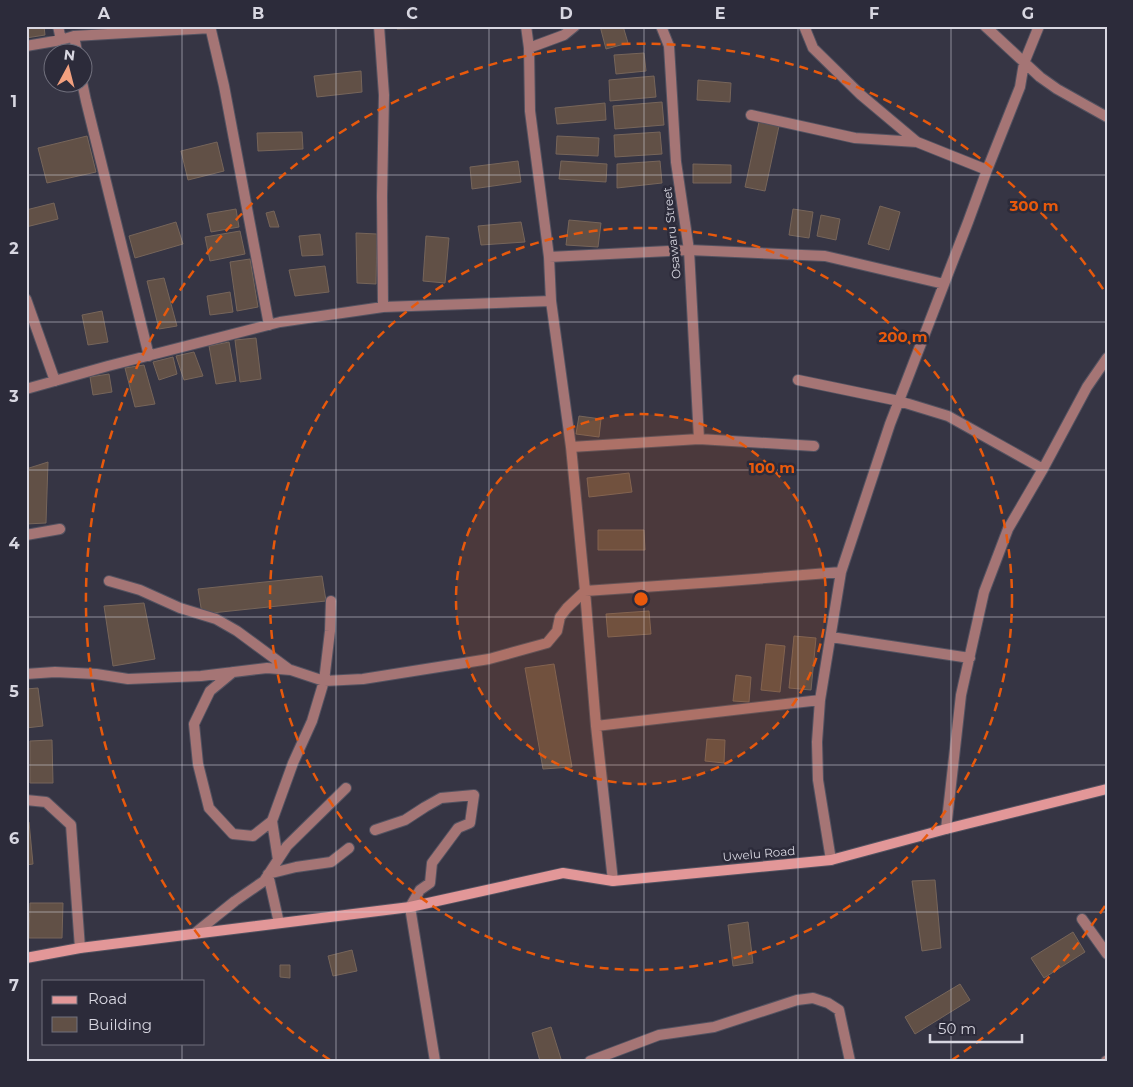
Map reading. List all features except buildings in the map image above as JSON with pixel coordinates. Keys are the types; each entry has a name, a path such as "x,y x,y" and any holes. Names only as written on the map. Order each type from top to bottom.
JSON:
{"street":[{"path":"58,26 60,40"},
{"path":"379,26 384,95 382,196 383,307"},
{"path":"526,26 529,48 530,111 549,257 551,301 571,447 612,881"},
{"path":"529,48 564,35 575,26"},
{"name":"Osawaru Street","path":"661,26 669,46 676,162 689,250 699,439"},
{"path":"804,26 813,48 862,96 917,142 987,170"},
{"path":"985,26 1040,77 1057,89 1107,117"},
{"path":"831,860 818,780 818,742 820,700 842,572 890,424 1020,88 1024,63 1039,26"},
{"path":"26,46 74,36 210,27 224,86 269,325"},
{"path":"74,36 75,42"},
{"path":"84,92 149,356"},
{"path":"751,115 855,138 917,142"},
{"path":"549,257 689,250 825,256 944,284"},
{"path":"26,299 55,381"},
{"path":"26,389 280,322 383,307 551,301"},
{"path":"946,829 961,695 984,592 1008,529 1087,387 1107,358"},
{"path":"798,380 899,401 948,416 1043,469"},
{"path":"571,447 699,439 814,446"},
{"path":"26,535 60,529"},
{"path":"26,674 55,672 96,674 128,679 200,676 267,668 291,670 324,681 363,679 489,659 547,643 557,631 560,617 585,591 842,572"},
{"path":"109,581 140,590 180,608 216,619 237,631 291,670"},
{"path":"278,860 272,821 293,763 312,721 324,681 330,632 331,601"},
{"path":"831,637 970,658"},
{"path":"233,672 210,691 194,724 198,764 202,782 209,808 233,834 253,836 272,821"},
{"path":"596,726 820,700"},
{"path":"194,934 235,901 264,881 287,846 346,788"},
{"name":"Uwelu Road","path":"26,958 80,948 410,907 563,873 612,881 831,860 1107,789"},
{"path":"375,830 405,820 441,798 474,795 470,823 458,828 432,863 430,883 420,890 410,907 435,1061"},
{"path":"26,800 46,802 71,825 80,948"},
{"path":"268,874 296,867 332,862 349,848"},
{"path":"268,874 280,923"},
{"path":"1082,918 1107,954"},
{"path":"590,1061 659,1035 714,1027 797,1000 813,998 828,1003 839,1010 850,1061"}]}
